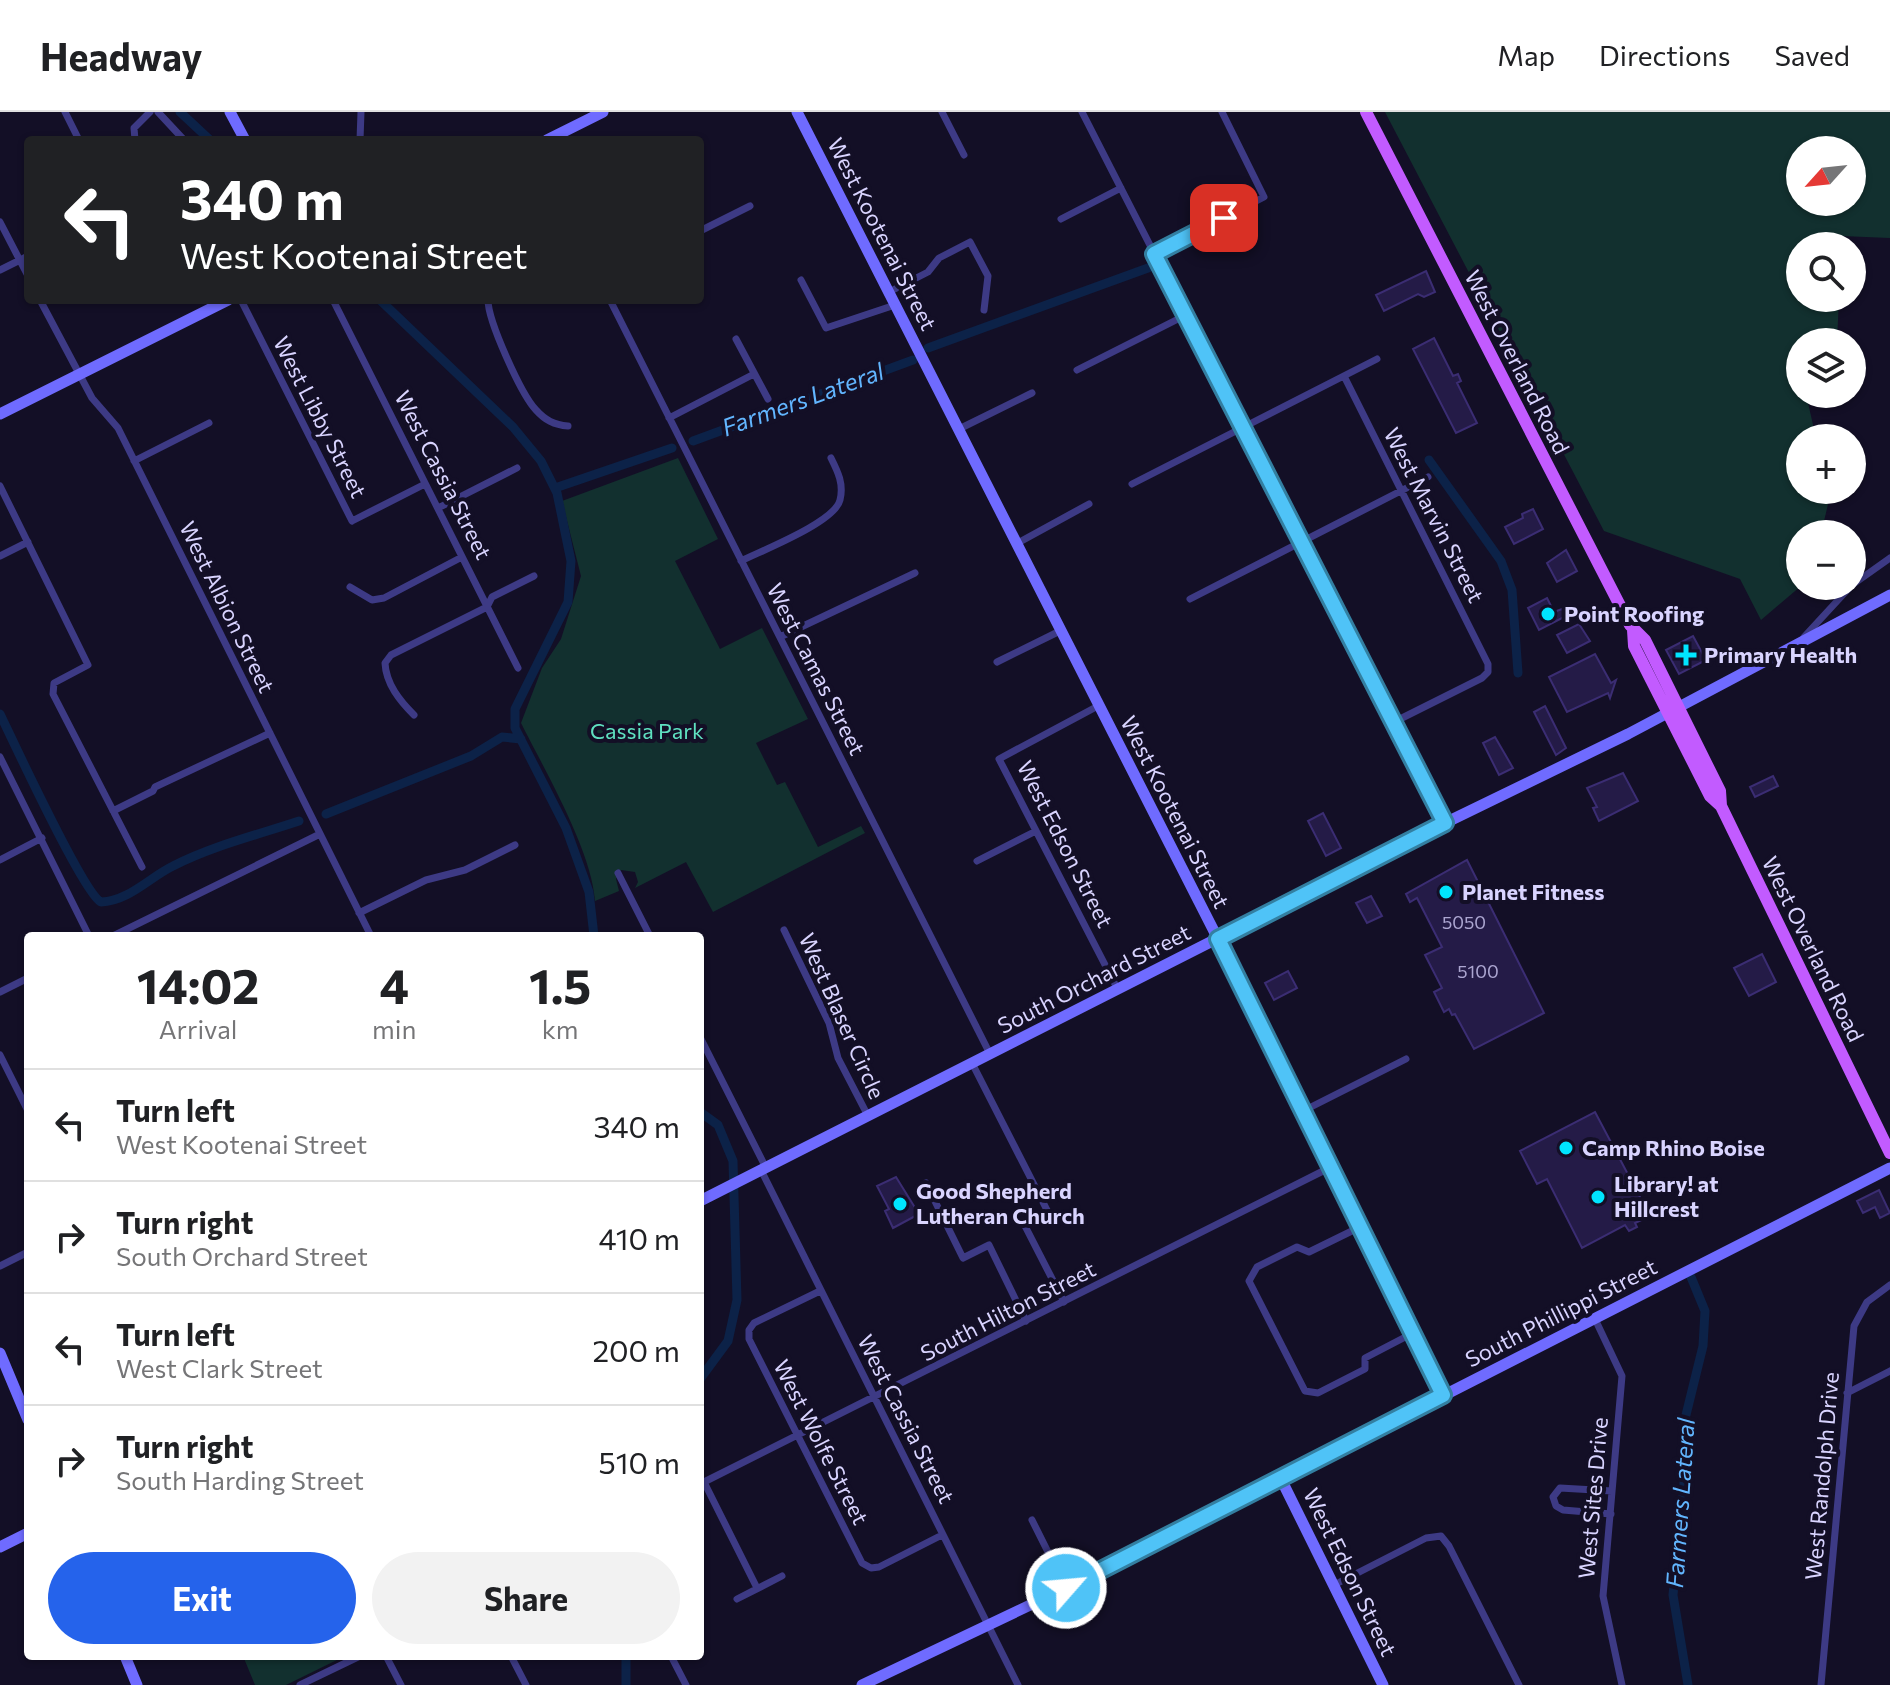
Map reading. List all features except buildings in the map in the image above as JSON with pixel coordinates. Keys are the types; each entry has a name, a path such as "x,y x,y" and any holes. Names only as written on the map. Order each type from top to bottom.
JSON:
{"main road":[{"name":"West Overland Road","path":"1366,112 1633,630 1634,646 1673,710 1710,796 1721,806 1890,1153"}],"street":[{"path":"65,112 77,136"},
{"path":"135,136 134,128 150,112"},
{"path":"158,112 180,136"},
{"path":"230,112 243,136"},
{"path":"360,136 361,112"},
{"path":"555,136 603,112"},
{"name":"West Kootenai Street","path":"797,112 1218,939 1443,1395"},
{"path":"942,112 964,155"},
{"path":"1082,112 1445,823"},
{"path":"1154,254 1264,197 1222,112"},
{"path":"1061,219 1121,188"},
{"path":"704,229 750,206"},
{"path":"0,222 24,258 0,270"},
{"path":"889,292 928,272 939,258 970,242 988,276 984,310"},
{"path":"801,280 826,328 895,305"},
{"name":"West Albion Street","path":"42,304 92,398 118,428 369,932"},
{"path":"0,414 220,304"},
{"name":"West Libby Street","path":"243,304 352,521 425,484"},
{"name":"West Cassia Street","path":"335,304 518,668"},
{"path":"488,304 490,322 534,408 554,425 568,426"},
{"name":"West Camas Street","path":"612,304 672,416 741,561 990,1054"},
{"path":"1077,370 1186,315"},
{"path":"736,339 768,399"},
{"path":"1132,484 1377,359"},
{"path":"672,416 754,374"},
{"name":"West Marvin Street","path":"1344,376 1488,664 1488,672 1482,678 1394,722"},
{"path":"959,429 1032,393"},
{"path":"134,461 209,423"},
{"path":"741,561 828,517 840,502 841,478 831,458"},
{"path":"438,508 517,468"},
{"path":"1190,599 1428,477"},
{"path":"0,486 88,665 51,686 53,694 142,867"},
{"path":"1016,544 1089,504"},
{"path":"0,556 28,542"},
{"path":"350,587 372,600 384,598 462,557"},
{"path":"1866,576 1890,558"},
{"path":"780,637 915,573"},
{"path":"414,715 399,701 385,673 385,663 391,655 487,607 492,597 534,576"},
{"name":"South Orchard Street","path":"704,1199 1673,710 1890,595"},
{"path":"1802,640 1839,600"},
{"path":"997,662 1060,631"},
{"name":"West Edson Street","path":"1098,706 999,759 1118,990"},
{"path":"113,811 153,791 155,787 270,733"},
{"path":"0,757 87,932"},
{"path":"977,861 1036,831"},
{"path":"121,932 320,834"},
{"path":"0,860 42,838"},
{"path":"359,913 426,880 465,870 515,845"},
{"path":"618,873 648,932"},
{"name":"West Blaser Circle","path":"784,930 829,1023 838,1058 868,1116"},
{"path":"0,992 24,980"},
{"name":"West Cassia Street","path":"704,1045 872,1398 1018,1685"},
{"path":"0,1055 24,1103"},
{"path":"1303,1111 1406,1059"},
{"path":"972,1063 1048,1212 1024,1224 1064,1302"},
{"name":"South Hilton Street","path":"704,1482 1331,1167"},
{"name":"South Phillippi Street","path":"862,1685 1066,1588 1890,1168"},
{"path":"926,1183 963,1258 989,1245 1026,1321"},
{"path":"1360,1227 1309,1252 1297,1247 1284,1253 1257,1267 1249,1281 1305,1391 1318,1393 1365,1369 1365,1358 1413,1333"},
{"path":"0,1266 24,1254"},
{"name":"West Randolph Drive","path":"1821,1685 1847,1393 1858,1314 1877,1292 1890,1285"},
{"name":"West Wolfe Street","path":"820,1291 754,1323 749,1330 749,1339 862,1563 871,1568 879,1567 942,1535"},
{"name":"West Sites Drive","path":"1595,1319 1622,1376 1603,1596 1622,1685"},
{"path":"0,1353 24,1410"},
{"path":"1847,1393 1890,1371"},
{"name":"West Edson Street","path":"1280,1477 1383,1685"},
{"path":"704,1487 757,1588"},
{"path":"1611,1514 1563,1510 1556,1506 1553,1497 1560,1488 1612,1491"},
{"path":"1032,1520 1066,1588"},
{"path":"0,1547 24,1535"},
{"path":"1334,1585 1426,1538 1441,1536 1449,1546 1519,1685"},
{"path":"737,1599 782,1576"},
{"path":"127,1660 137,1685"},
{"path":"300,1685 352,1660"},
{"path":"388,1660 401,1685"},
{"path":"513,1660 526,1685"},
{"path":"673,1660 686,1685"}],"green space":[{"path":"1385,112 1890,112 1890,238 1866,237 1866,232 1786,232 1786,312 1838,312 1838,328 1786,328 1786,408 1809,408 1813,424 1786,424 1786,504 1828,504 1824,520 1786,520 1786,599 1761,620 1740,579 1604,531"},
{"name":"Cassia Park","path":"678,458 718,539 675,561 720,649 762,628 808,719 756,743 777,785 785,782 818,847 861,826 865,833 713,912 686,862 635,888 638,882 635,872 621,870 616,879 619,891 595,901 592,881 576,835 521,723 542,668 561,639 581,576 562,501"},
{"path":"245,1660 337,1660 286,1685 255,1685"}],"waterway":[{"path":"180,112 206,136"},
{"name":"Farmers Lateral","path":"928,348 1148,268"},
{"path":"384,304 513,427 541,461 557,493 571,561 568,602 515,709 515,728 566,828 589,892 594,932"},
{"name":"Farmers Lateral","path":"693,441 913,360"},
{"name":"Farmers Lateral","path":"555,488 672,448"},
{"name":"Farmers Lateral","path":"1429,460 1501,561 1512,590 1518,673"},
{"path":"0,714 65,847 92,893 101,902 121,898 164,871 203,852 299,821"},
{"path":"326,814 471,756 502,737 521,739"},
{"path":"704,1115 718,1125 733,1161 737,1300 728,1341 704,1374"},
{"name":"Farmers Lateral","path":"1688,1685 1673,1595 1684,1483 1684,1423 1703,1346 1705,1311 1691,1277"},
{"path":"626,1660 626,1685"}],"place":[{"name":"Point Roofing","path":"1548,614"},
{"name":"Primary Health","path":"1686,655"},
{"name":"Planet Fitness","path":"1446,892"},
{"name":"Camp Rhino Boise","path":"1566,1148"},
{"name":"Library! at Hillcrest","path":"1598,1197"},
{"name":"Good Shepherd Lutheran Church","path":"900,1204"}],"route":[{"path":"1066,1588 1443,1395 1218,939 1445,823 1154,254 1224,218"}]}
